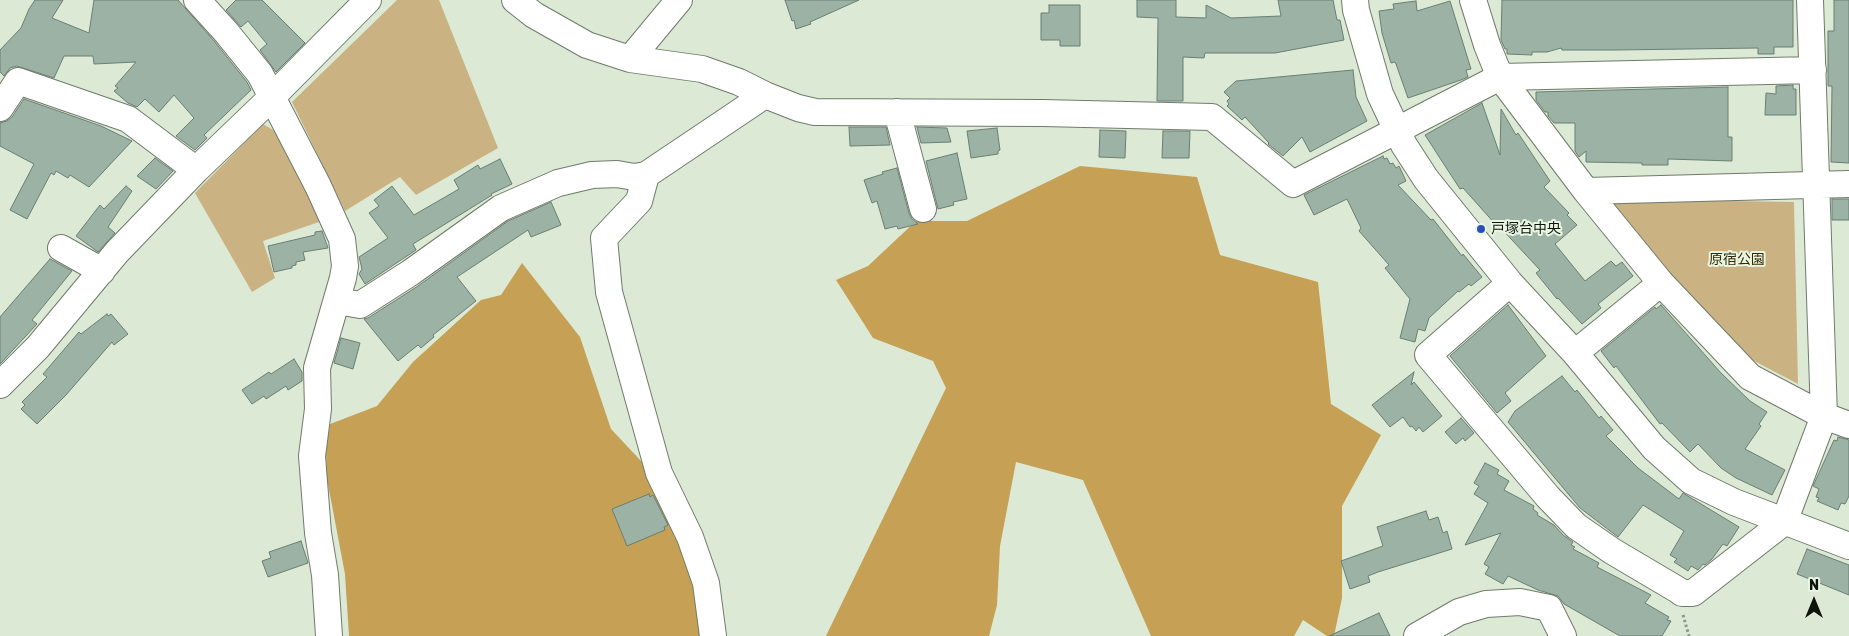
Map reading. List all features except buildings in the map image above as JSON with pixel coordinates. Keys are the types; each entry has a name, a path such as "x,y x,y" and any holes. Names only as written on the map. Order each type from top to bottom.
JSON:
{"street":[{"path":"197,0 260,74 318,186 342,239 345,266 337,301 317,368 318,410 312,456 318,533 325,575 330,636"},
{"path":"0,385 38,348 116,252 368,0"},
{"path":"514,0 540,19 587,45 630,59 702,69 739,82 764,95 798,108 815,112 1042,113 1212,117 1293,184 1500,77 1813,70"},
{"path":"630,59 679,0"},
{"path":"1355,0 1356,10 1380,94 1404,145 1426,179 1510,283 1576,353 1654,448 1691,481 1734,502 1849,546"},
{"path":"1473,0 1487,45 1500,77 1586,191 1661,283 1750,377 1824,416 1849,425"},
{"path":"1510,283 1428,355 1548,496 1576,526 1612,551 1678,590 1693,592 1784,522 1824,416 1810,0"},
{"path":"0,108 18,81 128,119 196,170"},
{"path":"337,301 360,305 410,273 501,208 558,182 592,175 617,174 634,177 646,175 764,95"},
{"path":"897,112 923,209"},
{"path":"646,175 639,201 604,238 609,292 660,473 690,537 706,583 713,636"},
{"path":"1586,191 1849,184"},
{"path":"61,248 102,271"},
{"path":"1576,353 1661,283"},
{"path":"1417,636 1459,612 1486,604 1520,602 1549,608 1563,636"}],"green space":[{"path":"397,0 439,0 498,148 416,195 400,177 345,211 292,102"},
{"path":"263,124 278,133 322,221 263,241 275,278 252,292 195,193"},
{"name":"原宿公園","path":"1606,199 1794,202 1798,384 1739,353"}],"shaded area":[{"path":"1080,166 1197,177 1220,255 1318,282 1331,404 1381,435 1342,506 1342,598 1334,636 1327,636 1303,620 1294,636 1151,636 1083,480 1016,462 1000,546 997,605 989,636 826,636 946,388 933,361 873,338 836,280 868,266 916,221 967,221"},
{"path":"522,263 580,337 611,429 642,462 693,569 701,636 349,636 345,574 327,479 325,426 377,406 413,362 481,300 501,295"}],"place":[{"name":"戸塚台中央","path":"1481,229"}]}
